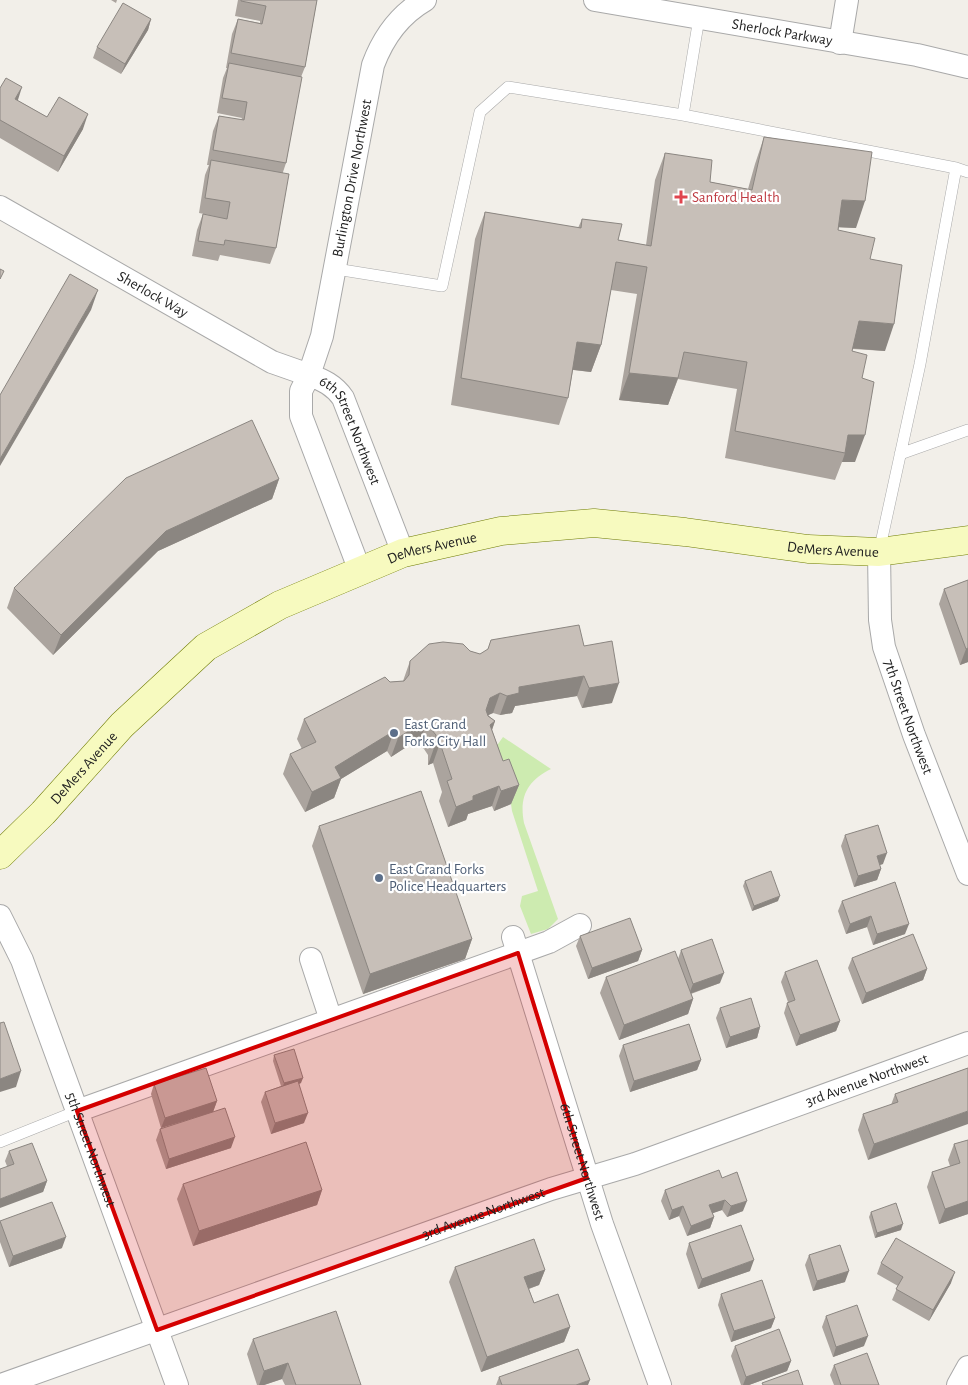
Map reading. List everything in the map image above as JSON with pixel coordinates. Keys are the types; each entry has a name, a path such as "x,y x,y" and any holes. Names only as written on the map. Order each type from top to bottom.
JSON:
{"main road":[{"name":"DeMers Avenue","path":"0,855 43,813 122,725 206,647 280,606 403,553 501,531 594,523 685,532 808,549 879,552 968,540"}],"street":[{"name":"Burlington Drive Northwest","path":"309,375 322,336 336,269 373,65 380,46 393,27 413,7 425,0"},
{"name":"Sherlock Parkway","path":"595,0 840,43 917,54 968,67"},
{"path":"840,43 847,0"},
{"name":"Sherlock Way","path":"0,207 272,362 309,375"},
{"name":"6th Street Northwest","path":"360,572 301,416 301,391 309,375 325,381 338,390 403,553"},
{"name":"7th Street Northwest","path":"879,552 880,620 884,646 914,735 968,874"},
{"name":"5th Street Northwest","path":"0,916 22,960 177,1385"},
{"path":"77,1111 331,1020 515,945 549,942 580,925"},
{"name":"6th Street Northwest","path":"515,945 587,1178 660,1385"},
{"path":"311,959 331,1020"},
{"name":"3rd Avenue Northwest","path":"1,1385 587,1178 635,1164 968,1043"},
{"path":"958,1385 968,1367"}],"lane":[{"path":"683,115 699,18"},
{"path":"336,269 442,286 480,112 508,88 683,115 956,168 968,172"},
{"path":"879,552 920,364 956,168"},
{"path":"900,454 968,430"},
{"path":"0,1142 77,1111"}],"highlighted area":[{"path":"518,953 587,1178 157,1330 77,1111"}],"green space":[{"path":"503,737 551,769 536,779 527,791 524,798 523,814 524,823 558,919 548,929 531,934 520,906 522,896 538,891 511,804 490,748 498,744"}],"building":[{"path":"241,0 317,0 305,67 231,53 238,19 262,24 266,6"},
{"path":"123,3 151,19 125,64 97,47"},
{"path":"229,63 302,77 286,163 213,150 219,116 244,120 247,102 222,98"},
{"path":"6,78 22,87 15,99 47,117 59,97 88,114 64,156 0,120 0,88"},
{"name":"Sanford Health","path":"764,137 872,152 865,201 842,200 838,230 875,238 870,259 902,265 894,324 859,321 852,351 867,355 862,378 874,382 865,435 848,435 845,453 735,431 747,362 684,352 678,378 629,373 647,267 616,262 601,345 577,342 568,398 461,378 485,212 581,228 582,219 622,224 618,240 651,246 665,153 712,160 710,182 752,190"},
{"path":"211,160 289,174 276,248 225,240 224,245 198,241 203,214 227,219 230,202 205,198"},
{"path":"0,269 4,271 0,279"},
{"path":"70,274 98,290 0,459 0,395"},
{"path":"252,420 279,479 166,531 61,635 14,588 126,478"},
{"path":"968,580 968,648 966,649 944,589"},
{"name":"East Grand Forks City Hall","path":"579,625 584,646 612,641 619,683 589,688 584,676 519,687 519,693 507,696 500,693 490,698 486,710 488,716 495,721 490,725 503,761 509,759 519,785 501,791 499,786 473,796 473,800 456,807 447,781 452,779 440,743 435,745 436,735 426,725 419,724 398,738 394,731 335,767 341,778 312,792 290,754 316,742 304,719 385,677 390,682 404,681 409,675 410,661 429,644 443,642 463,644 470,651 480,654 488,649 491,640"},
{"path":"421,791 472,939 370,974 319,826"},
{"path":"878,825 887,853 877,856 881,869 858,876 845,835"},
{"path":"771,871 780,896 754,906 745,881"},
{"path":"895,882 909,924 877,934 871,916 850,924 842,901"},
{"path":"630,918 642,950 592,968 580,936"},
{"path":"913,934 927,969 866,993 852,958"},
{"path":"712,939 724,973 693,984 681,950"},
{"path":"675,951 693,999 624,1025 606,977"},
{"path":"817,960 840,1021 800,1035 787,1003 795,1000 785,972"},
{"path":"751,998 760,1027 730,1037 720,1008"},
{"path":"4,1022 21,1071 0,1079 0,1023"},
{"path":"689,1024 701,1060 634,1081 623,1045"},
{"path":"294,1049 303,1078 284,1083 274,1055"},
{"path":"206,1068 217,1101 165,1118 154,1084"},
{"path":"968,1068 968,1111 874,1144 863,1114 898,1102 895,1094"},
{"path":"298,1081 308,1113 275,1123 265,1092"},
{"path":"225,1108 235,1137 169,1159 160,1129"},
{"path":"968,1140 968,1201 945,1209 932,1172 960,1163 954,1144"},
{"path":"306,1142 322,1190 199,1231 183,1184"},
{"path":"32,1143 47,1181 0,1199 0,1169 14,1164 9,1151"},
{"path":"719,1170 722,1178 737,1172 747,1201 731,1206 725,1200 709,1205 714,1217 691,1226 683,1206 672,1210 665,1190"},
{"path":"52,1202 66,1237 13,1256 0,1221"},
{"path":"896,1203 903,1224 877,1233 871,1212"},
{"path":"741,1225 754,1260 702,1279 689,1243"},
{"path":"896,1238 955,1272 933,1310 896,1289 903,1277 881,1263"},
{"path":"534,1239 545,1270 524,1277 534,1303 558,1294 570,1327 487,1357 455,1267"},
{"path":"840,1245 849,1271 817,1281 809,1255"},
{"path":"762,1280 775,1318 734,1331 721,1294"},
{"path":"857,1305 868,1336 836,1347 826,1316"},
{"path":"336,1311 361,1385 296,1385 288,1363 264,1371 253,1339"},
{"path":"779,1329 791,1361 746,1377 735,1346"},
{"path":"578,1349 590,1380 576,1385 502,1385 499,1377"},
{"path":"867,1353 879,1385 841,1385 834,1365"},
{"path":"798,1370 803,1385 763,1385 762,1383"}],"place":[{"name":"Sanford Health","path":"681,197"},
{"name":"East Grand Forks City Hall","path":"394,733"},
{"name":"East Grand Forks Police Headquarters","path":"379,878"}]}
